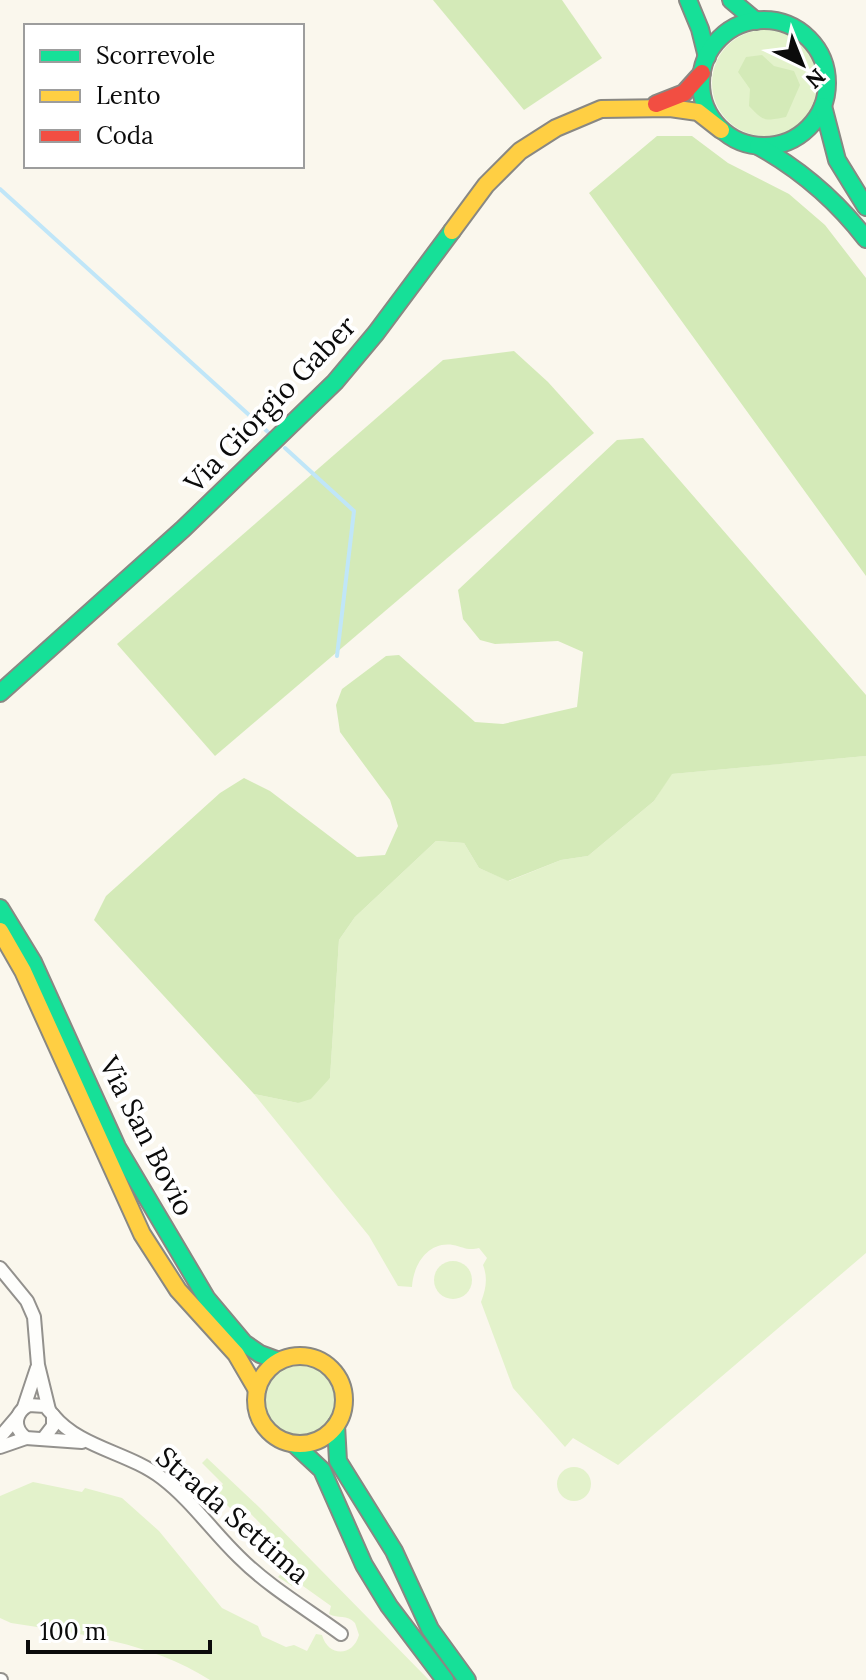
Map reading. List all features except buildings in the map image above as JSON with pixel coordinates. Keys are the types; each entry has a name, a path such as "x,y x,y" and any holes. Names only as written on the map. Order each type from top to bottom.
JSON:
{"main road":[{"path":"688,0 700,29 705,64 701,86 706,107 721,130 739,141 758,146 784,159 824,189 866,239"},
{"path":"731,0 756,21"},
{"path":"705,64 724,35 742,24 756,21 771,20 792,26 814,44 826,70 827,92 823,106 813,123 797,137 778,144 758,146"},
{"name":"Via Giorgio Gaber","path":"643,107 684,93 705,64"},
{"path":"823,106 828,137 838,167 866,207"},
{"name":"Via Giorgio Gaber","path":"0,693 183,529 335,382 376,333 486,185 512,159 547,133 591,112 613,108 643,107 698,112 721,130"},
{"name":"Via San Bovio","path":"0,908 33,962 117,1147 207,1299 244,1343 260,1354 279,1361 310,1357 331,1369 340,1383 344,1399 336,1425 338,1461 394,1551 430,1629 467,1680"},
{"name":"Via San Bovio","path":"0,931 23,971 142,1234 178,1290 236,1354 257,1390 257,1411 263,1425 278,1439 294,1444 322,1470 364,1565 405,1628 445,1680"},
{"path":"257,1390 267,1371 279,1361"},
{"path":"294,1444 315,1441 336,1425"}],"street":[{"path":"0,1268 27,1301 34,1317 38,1365 53,1426 43,1439"},
{"path":"26,1438 17,1426 38,1365"},
{"path":"0,1437 21,1411 34,1403 51,1412"},
{"name":"Strada Settima","path":"51,1412 61,1425 88,1442 131,1459 160,1477 190,1501 251,1569 341,1634"},
{"name":"Strada Settima","path":"0,1447 26,1438 88,1442"}],"green space":[{"path":"433,0 562,0 602,58 524,110"},
{"path":"765,30 785,34 802,46 814,63 818,83 814,103 802,120 785,132 765,136 745,132 728,120 716,103 712,83 716,63 728,46 745,34"},
{"path":"762,55 774,66 794,71 800,85 786,117 765,119 749,106 750,89 738,72 746,57"},
{"path":"657,136 692,136 728,163 789,194 825,225 866,278 866,576 589,193"},
{"path":"514,351 548,382 594,433 215,756 117,644 443,360"},
{"path":"643,438 866,695 866,756 672,774 654,801 588,856 561,860 508,881 479,868 464,843 436,841 355,917 339,940 330,1078 311,1099 298,1103 254,1094 94,920 106,896 220,793 244,778 270,791 357,857 385,855 398,826 390,800 340,732 336,705 342,689 386,656 399,655 475,722 503,724 577,707 583,652 558,641 495,644 480,640 463,619 458,590 617,440"},
{"path":"866,756 866,1253 618,1465 573,1438 565,1447 513,1388 481,1302 486,1284 483,1265 487,1258 479,1248 436,1247 419,1263 412,1287 398,1286 369,1236 254,1094 298,1103 330,1078 339,940 355,917 436,841 464,843 479,868 509,881 561,860 588,856 654,801 671,774"},
{"path":"453,1261 466,1267 472,1280 466,1293 453,1299 440,1293 434,1280 440,1267"},
{"path":"293,1363 307,1363 321,1369 331,1379 337,1400 331,1421 321,1431 307,1437 293,1437 279,1431 269,1421 263,1407 263,1393 269,1379 279,1369"},
{"path":"207,1458 429,1680 210,1680 187,1667 139,1648 11,1623 0,1618 0,1496 33,1482 82,1492 85,1488 122,1498 159,1531 222,1608 258,1626 262,1636 286,1647 294,1645 307,1651 316,1634 322,1635 329,1647 340,1652 352,1647 359,1635 355,1623 349,1618 329,1614 331,1606 296,1581 292,1586 278,1577 295,1559 249,1512 241,1519 215,1493 223,1484 202,1463"},
{"path":"574,1467 586,1472 591,1484 586,1496 574,1501 562,1496 557,1484 562,1472"}],"waterway":[{"path":"0,189 269,433"},
{"path":"285,448 354,511 337,656"}],"traffic: fast":[{"path":"688,0 707,57"},
{"path":"731,0 756,21"},
{"path":"764,20 788,25 809,38 822,59 827,83 822,107 809,128 788,141 764,146 740,141 719,128 706,107 701,83 706,59 719,38 740,25 764,20"},
{"path":"823,106 837,160 866,207"},
{"path":"758,146 817,187 843,211 866,239"},
{"path":"0,693 183,529 335,382 452,231"},
{"path":"0,908 33,962 117,1147 207,1299 244,1343 260,1354 279,1361"},
{"path":"336,1425 338,1461 394,1551 430,1629 467,1680"},
{"path":"294,1444 322,1470 364,1565 389,1606 445,1680"}],"traffic: slow":[{"path":"452,231 486,185 520,151 556,128 601,109 670,108 698,112 721,130"},
{"path":"0,931 23,971 142,1234 178,1290 236,1354 257,1390"},
{"path":"300,1356 317,1360 331,1369 340,1383 344,1400 340,1417 331,1431 317,1440 300,1444 283,1440 269,1431 260,1417 256,1400 260,1383 269,1369 283,1360 300,1356"}],"traffic: jam":[{"path":"656,104 684,93 702,73"}]}
